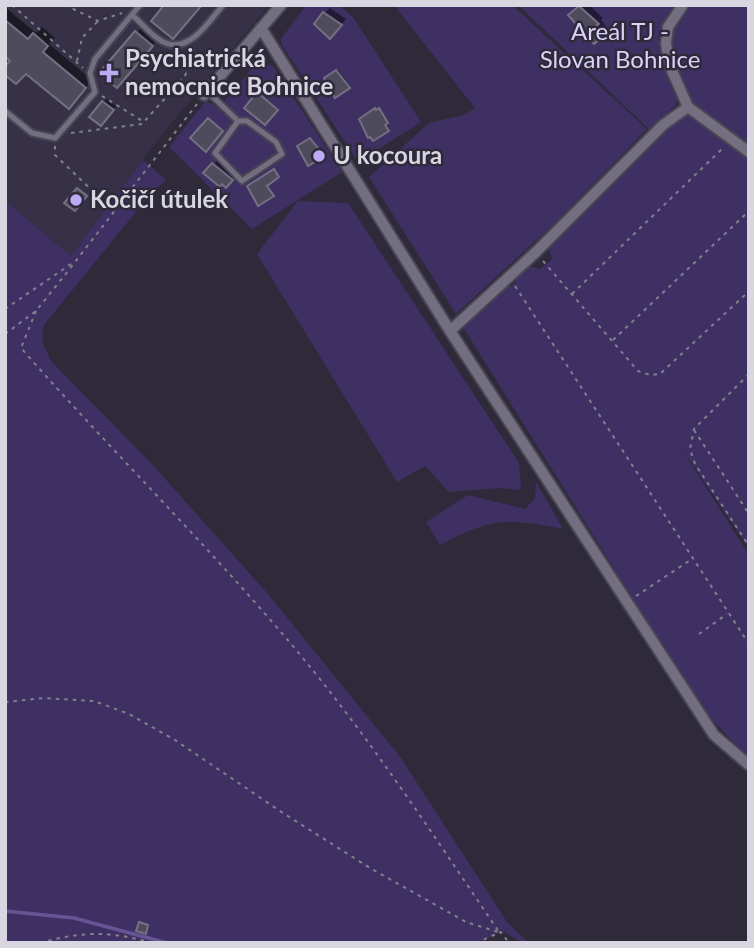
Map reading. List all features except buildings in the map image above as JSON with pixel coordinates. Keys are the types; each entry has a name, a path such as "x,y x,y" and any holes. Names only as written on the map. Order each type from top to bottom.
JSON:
{"street":[{"path":"206,93 281,5"},
{"path":"683,5 668,27 666,43 669,64 688,107 749,152"},
{"path":"261,28 450,331 714,735 749,765"},
{"path":"450,331 536,252 663,125 688,107"}],"lane":[{"path":"5,111 32,133 57,136 95,92 90,73 95,59 130,13 140,5"},
{"path":"130,13 164,43 174,45 193,38 223,5"},
{"path":"206,93 238,121 247,121 275,142 282,154 242,181 215,153 238,121"}],"path":[{"path":"12,5 90,73"},
{"path":"65,5 98,21"},
{"path":"77,62 82,38 98,21 130,13"},
{"path":"102,200 55,155 57,136 144,122 185,76 194,50 193,38"},
{"path":"95,92 144,122"},
{"path":"5,334 36,311 206,93"},
{"path":"572,294 731,139"},
{"path":"612,341 749,211"},
{"path":"536,252 638,371 650,375 660,374 746,294"},
{"path":"5,309 78,260"},
{"path":"509,276 749,644"},
{"path":"5,301 10,305"},
{"path":"36,311 21,348 214,555 303,659 393,776 509,943"},
{"path":"749,374 694,429 690,449 695,464 749,545"},
{"path":"694,429 749,514"},
{"path":"635,597 692,559"},
{"path":"699,634 728,613"},
{"path":"5,702 44,698 94,701 129,714 175,740 370,868 466,922 499,932"},
{"path":"476,943 499,932"},
{"path":"40,943 82,933 107,933 152,943"}],"shaded area":[{"name":"Psychiatrická nemocnice Bohnice","path":"5,5 269,5 159,138 71,256 5,201"}],"green space":[{"path":"306,5 339,5 353,17 421,122 358,162 282,45 281,39"},
{"path":"394,5 512,5 647,129 555,223 456,314 369,177 429,123 464,115 475,108"},
{"name":"Areál TJ - Slovan Bohnice","path":"518,5 676,5 662,27 659,43 675,86 676,104 651,131"},
{"path":"688,5 749,5 749,548 676,440 749,555 749,759 700,706 463,327 505,286 512,286 516,282 516,275 522,270 530,267 540,269 552,259 547,244 666,127 680,117 690,114 668,43 672,30"},
{"path":"262,63 273,66 342,172 252,229 169,147 206,101 219,108 252,68"},
{"path":"143,160 166,180 152,192 44,325 42,341 51,361 151,463 268,594 401,758 507,922 529,943 523,943 499,929 501,932 476,943 5,943 5,201 71,256"},
{"path":"298,201 348,203 519,463 521,490 498,488 449,492 425,466 397,482 257,254"},
{"path":"536,482 563,529 527,523 499,523 486,525 440,545 426,522 468,495 525,509 535,498"}],"waterway":[{"path":"5,911 74,918 167,943"}],"place":[{"name":"Psychiatrická nemocnice Bohnice","path":"109,73"},
{"name":"U kocoura","path":"319,156"},
{"name":"Kočičí útulek","path":"76,200"}]}
